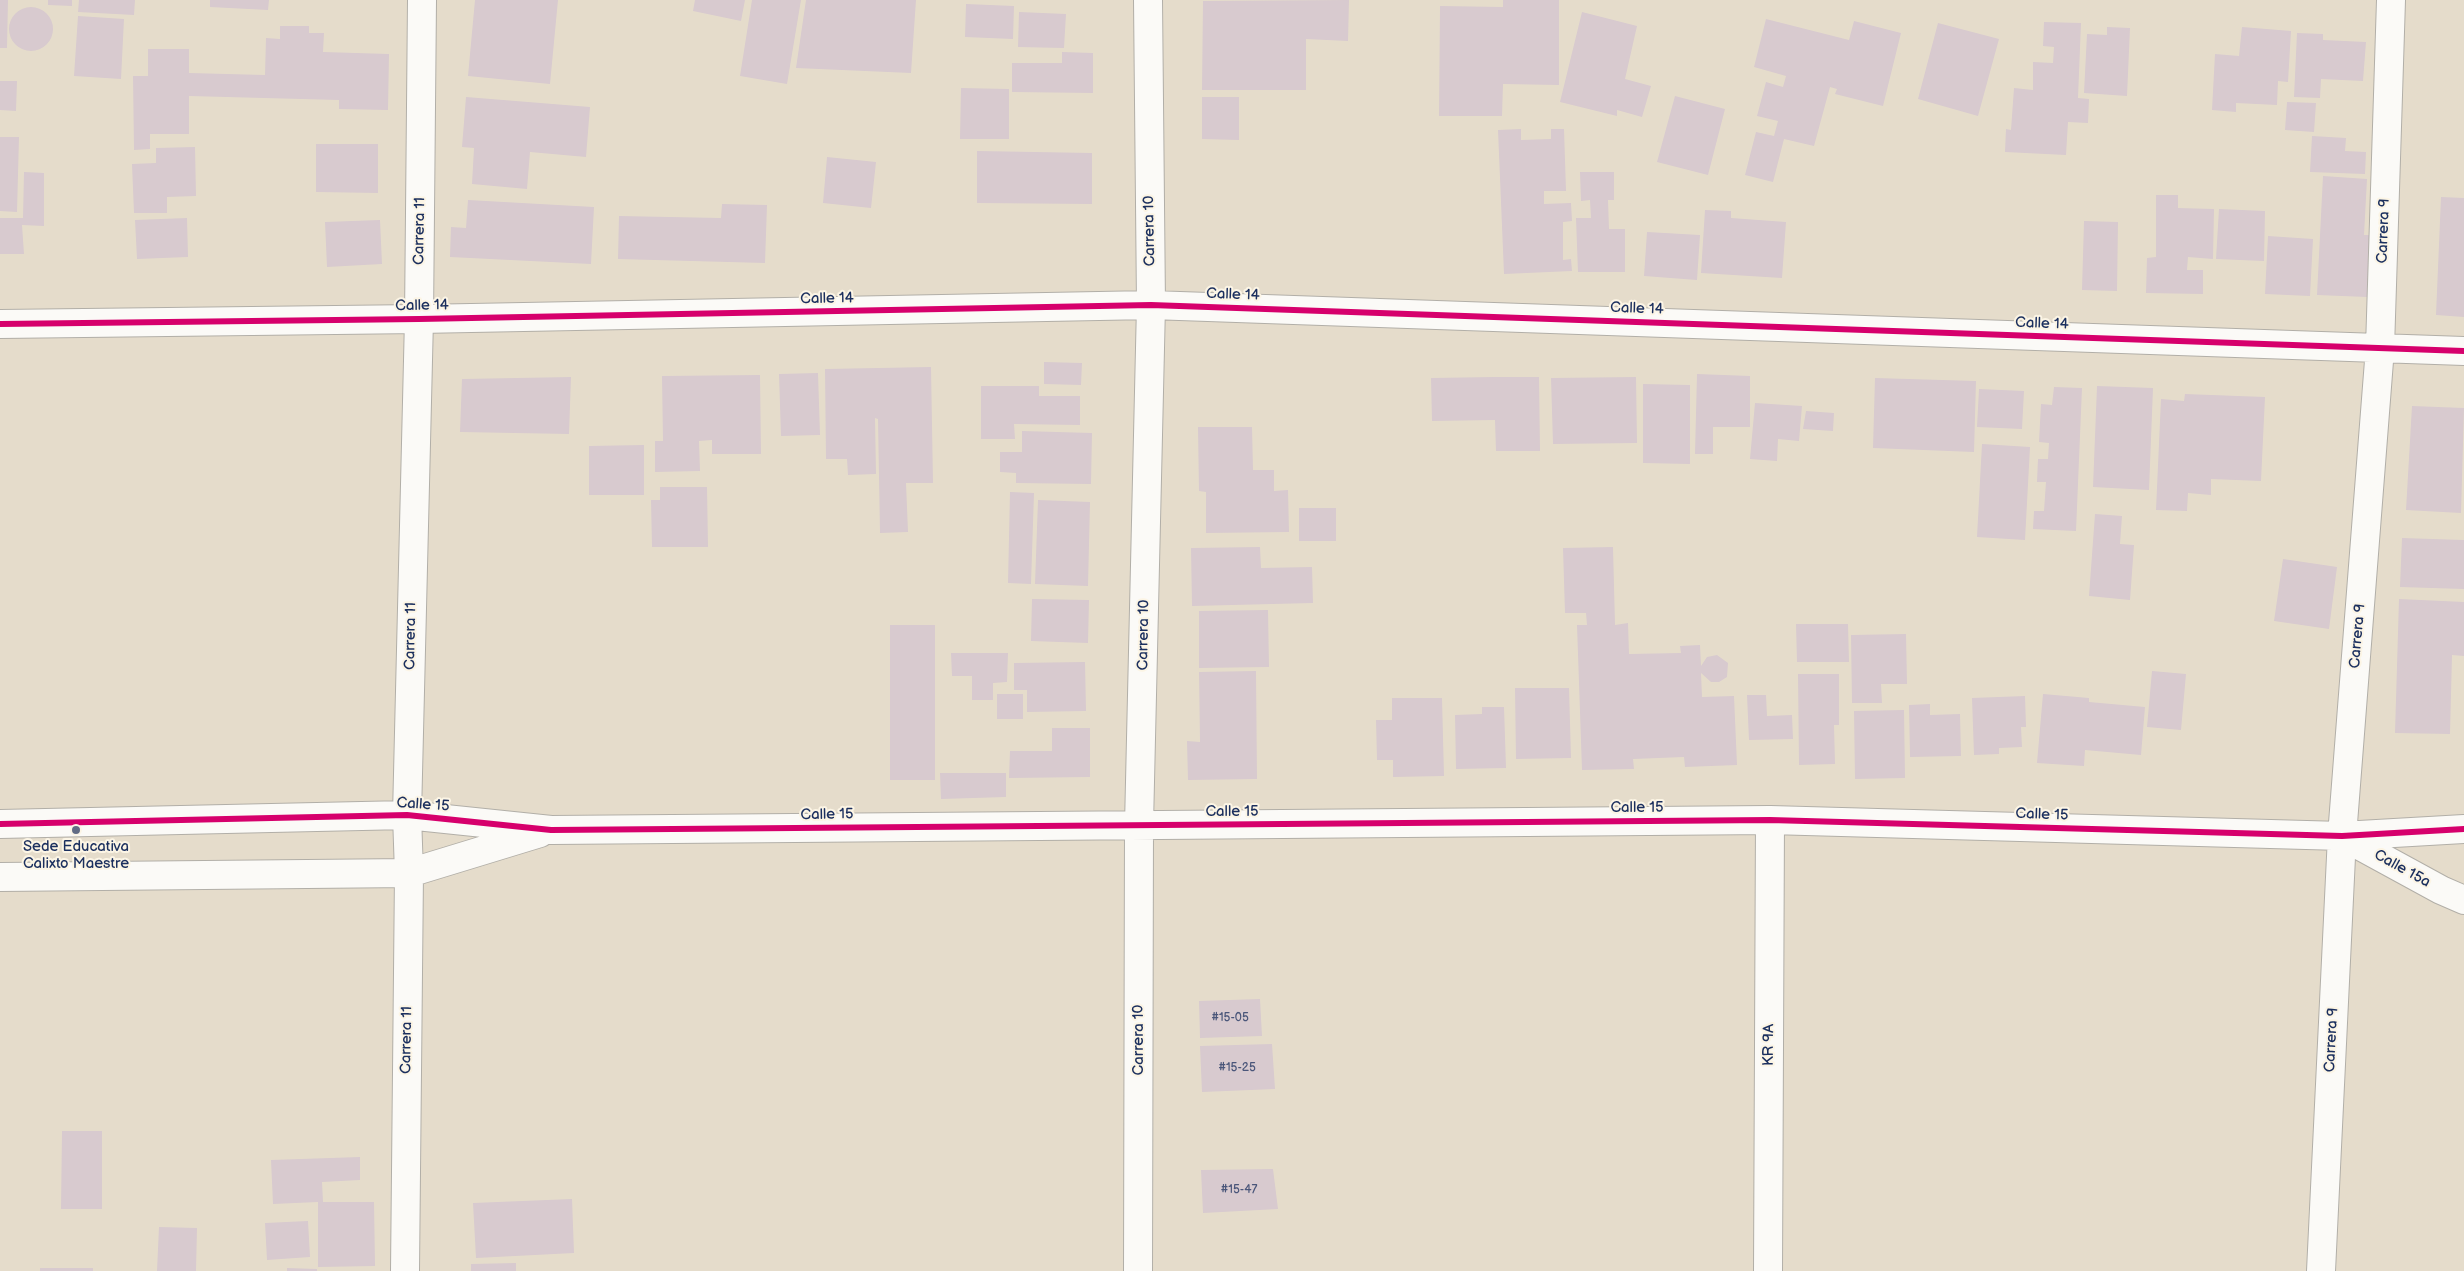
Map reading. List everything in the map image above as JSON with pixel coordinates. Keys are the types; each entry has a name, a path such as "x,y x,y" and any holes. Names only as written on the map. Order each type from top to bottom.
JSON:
{"street":[{"name":"Carrera 11","path":"405,1271 409,873 407,814 419,319 422,0"},
{"name":"Carrera 10","path":"1138,1271 1140,825 1151,305 1148,0"},
{"name":"Carrera 9","path":"2321,1271 2342,836 2380,348 2391,0"},
{"name":"Calle 14","path":"0,324 419,319 1151,305 2464,351"},
{"name":"Calle 15","path":"0,824 407,814 551,830 1770,820 2342,836 2464,829"},
{"name":"KR 9A","path":"1768,1271 1770,820"},
{"name":"Calle 15","path":"0,877 409,873 551,830"},
{"name":"Calle 15a","path":"2342,836 2441,890 2464,900"}],"building":[{"path":"0,0 8,0 7,48 0,48"},
{"path":"48,0 72,0 72,6 48,5"},
{"path":"79,0 135,0 134,15 78,12"},
{"path":"210,0 269,0 268,10 210,7"},
{"path":"475,0 558,0 550,84 468,76"},
{"path":"695,0 745,0 741,21 693,11"},
{"path":"752,0 801,0 787,84 740,76"},
{"path":"806,0 916,0 911,73 796,68"},
{"path":"1349,0 1348,41 1306,39 1306,90 1202,90 1203,1"},
{"path":"1503,0 1559,0 1559,85 1503,84 1502,116 1439,116 1440,6 1503,7"},
{"path":"966,4 1014,6 1013,39 965,37"},
{"path":"27,7 35,7 47,13 53,29 47,45 35,51 27,51 15,45 9,33 9,25 15,13"},
{"path":"1019,12 1066,14 1064,48 1018,47"},
{"path":"1582,12 1637,26 1625,79 1651,86 1642,117 1617,110 1617,116 1560,102"},
{"path":"78,16 124,19 121,79 74,76"},
{"path":"1766,19 1849,40 1854,21 1901,33 1883,106 1835,94 1837,89 1830,87 1814,146 1784,139 1773,182 1745,175 1756,132 1774,136 1778,121 1757,116 1766,82 1783,87 1786,76 1754,67"},
{"path":"2044,22 2081,23 2078,98 2089,99 2088,123 2068,122 2066,155 2005,152 2006,129 2011,130 2014,88 2033,90 2033,62 2053,63 2054,47 2043,46"},
{"path":"1938,23 1999,39 1978,116 1918,99"},
{"path":"280,26 309,26 309,33 324,33 323,52 389,54 388,110 339,109 339,100 189,96 189,134 150,134 150,149 134,150 133,76 148,76 148,49 189,49 189,73 265,75 266,38 280,39"},
{"path":"2107,27 2130,28 2127,96 2084,93 2087,34 2107,35"},
{"path":"2242,27 2291,31 2288,82 2278,81 2277,105 2236,103 2236,112 2212,110 2215,54 2239,56"},
{"path":"2297,33 2323,34 2323,40 2366,42 2363,81 2321,79 2320,98 2294,97"},
{"path":"1062,52 1093,53 1093,93 1012,92 1012,63 1062,63"},
{"path":"0,81 17,81 16,111 0,110"},
{"path":"961,88 1009,89 1009,139 960,139"},
{"path":"1675,96 1725,109 1708,175 1657,162"},
{"path":"466,97 590,107 586,157 530,152 527,189 472,184 474,148 462,147"},
{"path":"1202,97 1239,97 1239,140 1202,139"},
{"path":"2287,102 2316,103 2314,132 2285,130"},
{"path":"1521,129 1521,140 1551,139 1551,129 1564,129 1566,191 1544,191 1544,204 1571,203 1572,221 1563,222 1563,260 1571,259 1572,271 1504,274 1498,130"},
{"path":"2312,136 2346,138 2345,151 2366,152 2365,174 2310,172"},
{"path":"0,137 19,137 17,212 0,211"},
{"path":"316,144 378,144 378,193 316,192"},
{"path":"195,147 196,196 167,197 167,213 134,213 132,164 156,163 156,148"},
{"path":"977,151 1092,153 1092,204 977,203"},
{"path":"827,157 876,162 871,208 823,203"},
{"path":"24,172 44,173 44,226 22,225 24,254 0,254 0,218 23,218"},
{"path":"1580,172 1614,172 1614,200 1608,200 1609,229 1625,229 1625,272 1578,272 1576,218 1591,218 1590,200 1581,201"},
{"path":"2323,176 2367,179 2364,235 2370,235 2367,297 2317,295"},
{"path":"2156,195 2178,195 2178,208 2214,209 2213,259 2188,257 2187,270 2203,270 2203,294 2146,293 2147,258 2156,257"},
{"path":"2441,197 2464,198 2464,317 2436,315"},
{"path":"468,200 594,207 591,264 450,257 451,227 466,228"},
{"path":"722,204 767,205 765,263 618,259 619,216 721,218"},
{"path":"2219,209 2265,211 2264,261 2216,259"},
{"path":"1705,210 1731,211 1731,218 1786,222 1782,278 1701,273"},
{"path":"187,218 188,257 137,259 135,220"},
{"path":"380,220 382,264 327,267 325,222"},
{"path":"2084,221 2118,222 2117,291 2082,290"},
{"path":"1647,232 1700,235 1697,280 1644,276"},
{"path":"2268,236 2313,239 2310,296 2265,294"},
{"path":"1044,362 1082,363 1081,385 1044,384"},
{"path":"931,367 933,483 906,483 908,532 880,533 878,419 875,418 876,474 848,475 847,459 826,459 825,369"},
{"path":"818,373 820,435 781,436 779,374"},
{"path":"1697,374 1750,376 1750,427 1713,427 1713,454 1695,454"},
{"path":"760,375 761,454 712,454 712,440 699,441 700,471 655,472 655,441 663,441 662,376"},
{"path":"571,377 569,434 460,432 462,379"},
{"path":"1539,377 1540,451 1496,451 1495,420 1432,421 1431,378"},
{"path":"1636,377 1637,443 1553,444 1551,378"},
{"path":"1875,378 1976,381 1974,452 1873,448"},
{"path":"1643,384 1690,385 1690,464 1643,463"},
{"path":"981,386 1039,386 1039,396 1080,396 1080,425 1014,424 1015,439 981,439"},
{"path":"2097,386 2153,388 2149,490 2093,487"},
{"path":"2054,387 2082,388 2076,531 2033,529 2034,511 2044,511 2046,482 2037,482 2038,459 2048,459 2049,443 2039,442 2041,404 2052,405"},
{"path":"1979,389 2024,391 2022,429 1977,427"},
{"path":"2185,394 2265,397 2261,481 2211,479 2211,495 2188,493 2187,511 2156,510 2161,399 2184,401"},
{"path":"1755,403 1802,406 1799,441 1778,439 1777,461 1750,459"},
{"path":"2412,406 2464,408 2461,513 2406,510"},
{"path":"1806,411 1834,413 1833,431 1803,429"},
{"path":"1198,427 1252,427 1253,470 1274,470 1274,491 1288,490 1289,532 1206,533 1206,492 1199,491"},
{"path":"1022,431 1092,433 1091,484 1016,483 1016,473 1000,472 1000,452 1022,452"},
{"path":"1982,444 2030,447 2025,540 1977,537"},
{"path":"644,445 644,495 589,495 589,446"},
{"path":"660,487 707,487 708,547 652,547 651,500 660,500"},
{"path":"1010,492 1034,493 1031,584 1008,583"},
{"path":"1038,500 1090,502 1088,586 1035,584"},
{"path":"1299,508 1336,508 1336,541 1299,541"},
{"path":"2095,514 2122,516 2120,544 2134,545 2130,600 2089,596"},
{"path":"2402,538 2464,540 2464,589 2400,587"},
{"path":"1260,547 1261,568 1312,567 1313,603 1192,606 1191,548"},
{"path":"1613,547 1615,625 1628,623 1629,654 1681,653 1680,646 1700,645 1701,666 1707,657 1717,655 1728,663 1727,677 1719,682 1711,682 1701,673 1702,697 1734,696 1737,765 1685,767 1684,757 1633,759 1634,769 1582,770 1577,625 1587,625 1586,613 1565,613 1563,548"},
{"path":"2283,559 2337,567 2329,629 2274,621"},
{"path":"1032,599 1089,600 1088,643 1031,641"},
{"path":"2399,599 2464,602 2464,656 2452,655 2450,734 2395,733"},
{"path":"1268,610 1269,667 1199,668 1199,611"},
{"path":"1796,624 1848,624 1849,662 1797,662"},
{"path":"890,625 935,625 935,780 890,780"},
{"path":"1906,634 1907,684 1881,684 1882,703 1852,703 1851,635"},
{"path":"951,653 1008,653 1007,682 993,683 993,700 972,700 972,676 952,676"},
{"path":"1085,662 1086,711 1027,712 1027,690 1014,690 1014,663"},
{"path":"1256,671 1257,779 1188,780 1187,741 1200,742 1199,672"},
{"path":"2152,671 2186,674 2181,730 2147,727"},
{"path":"1798,674 1839,674 1839,725 1834,725 1835,764 1799,765"},
{"path":"1515,688 1569,688 1571,758 1516,759"},
{"path":"997,694 1023,694 1023,719 997,719"},
{"path":"2043,694 2089,698 2089,702 2145,707 2141,755 2085,750 2084,766 2037,763"},
{"path":"1747,695 1766,695 1767,716 1792,715 1793,739 1749,740"},
{"path":"2025,696 2026,727 2021,727 2022,747 1999,748 1999,754 1974,755 1972,698"},
{"path":"1392,698 1442,698 1444,776 1393,777 1393,760 1377,760 1376,720 1392,720"},
{"path":"1930,704 1930,715 1960,714 1961,756 1910,757 1909,705"},
{"path":"1482,707 1504,707 1506,768 1456,769 1455,715 1482,714"},
{"path":"1904,710 1905,778 1855,779 1854,711"},
{"path":"1052,728 1090,728 1090,777 1009,778 1010,751 1052,751"},
{"path":"940,773 1006,773 1006,797 941,799"},
{"path":"1260,999 1262,1036 1200,1038 1199,1001"},
{"path":"1272,1044 1275,1089 1202,1092 1200,1046"},
{"path":"62,1131 102,1131 102,1209 61,1209"},
{"path":"360,1157 360,1180 322,1182 323,1202 374,1202 375,1266 318,1267 318,1202 273,1204 271,1160"},
{"path":"1273,1169 1278,1209 1203,1213 1201,1170"},
{"path":"572,1199 574,1253 476,1258 473,1203"},
{"path":"308,1221 310,1257 267,1260 265,1223"},
{"path":"159,1227 197,1228 196,1271 157,1271"},
{"path":"516,1263 516,1271 471,1271 471,1264"},
{"path":"40,1268 93,1268 93,1271 40,1271"},
{"path":"287,1268 317,1269 317,1271 287,1271"}],"cycle path":[{"path":"0,324 419,319 1151,305 2464,351"},
{"path":"0,824 407,815 551,830 1770,820 2342,836 2464,829"}],"place":[{"name":"Sede Educativa Calixto Maestre","path":"76,830"}]}
